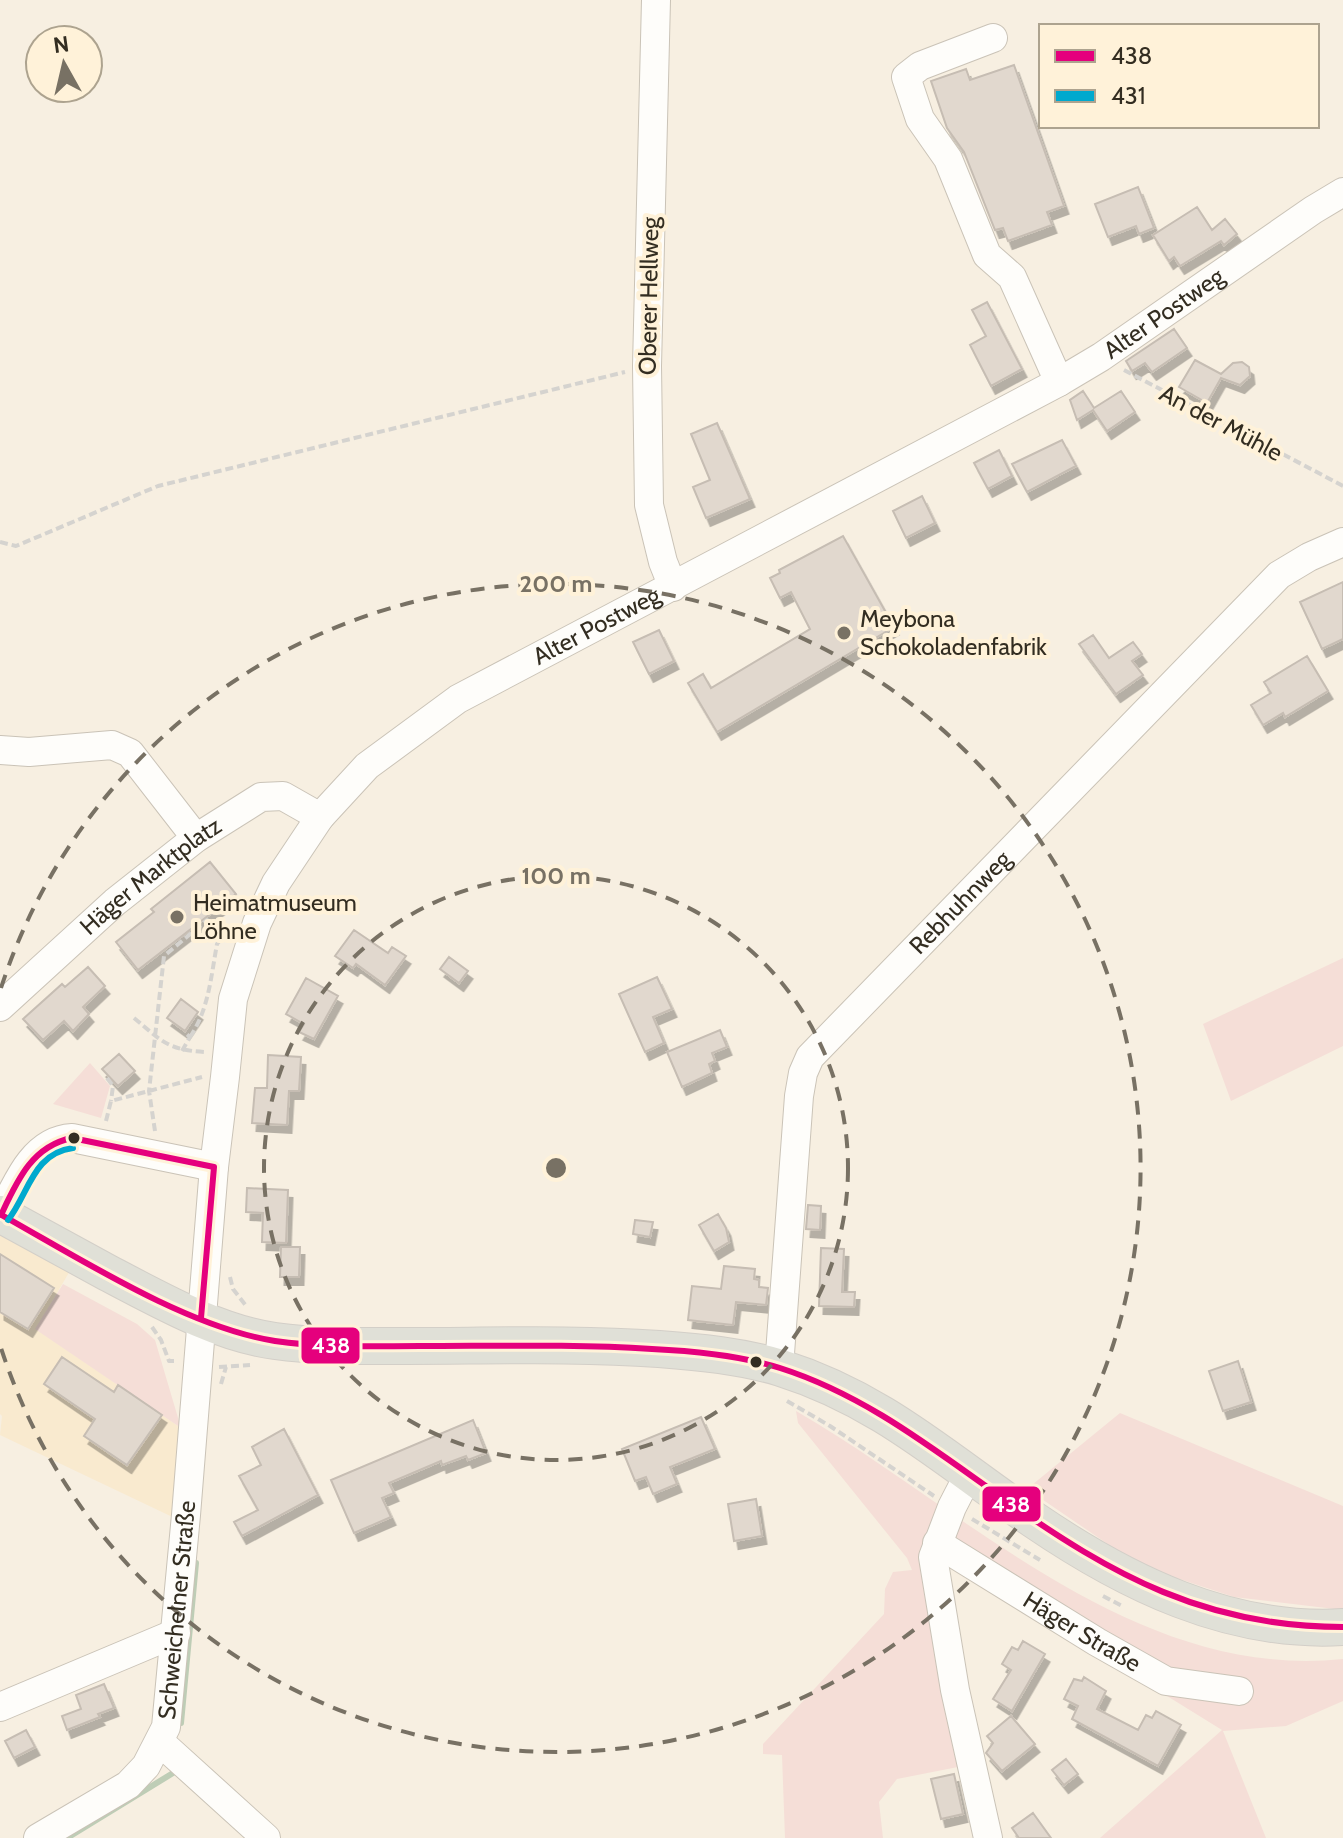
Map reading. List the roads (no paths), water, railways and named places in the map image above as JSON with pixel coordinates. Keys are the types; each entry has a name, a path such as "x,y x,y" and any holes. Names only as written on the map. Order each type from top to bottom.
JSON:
{"main road":[{"path":"1,1214 156,1298 201,1318 273,1341 358,1347 615,1346 730,1357 779,1367 881,1411 1032,1519 1079,1549 1168,1596 1216,1612 1275,1624 1343,1627"}],"street":[{"name":"Oberer Hellweg","path":"656,0 647,366 649,505 663,562 673,587"},
{"path":"993,38 920,66 906,77 920,119 948,159 987,255 1012,277 1059,382"},
{"name":"Alter Postweg","path":"201,1318 233,999 257,923 276,883 320,817 367,766 458,699 1059,382 1101,357 1343,192"},
{"name":"Rebhuhnweg","path":"779,1367 799,1096 810,1057 1279,575 1343,542"},
{"path":"0,750 29,752 112,745 130,753 196,838"},
{"name":"Häger Marktplatz","path":"0,1007 115,902 196,838 261,797 283,796 320,817"},
{"path":"1,1214 20,1176 46,1145 56,1139 72,1138 214,1167"},
{"name":"Schweichelner Straße","path":"38,1838 128,1785 146,1766 166,1727 201,1318"},
{"path":"970,1472 933,1557 955,1690 988,1838"},
{"name":"Häger Straße","path":"937,1543 1166,1681 1239,1691"},
{"path":"0,1707 176,1633"},
{"path":"160,1742 266,1838"}],"waterway":[{"path":"181,1723 196,1563"},
{"path":"67,1838 173,1773"}],"place":[{"name":"Meybona Schokoladenfabrik","path":"844,633"},
{"name":"Heimatmuseum Löhne","path":"177,917"}]}
